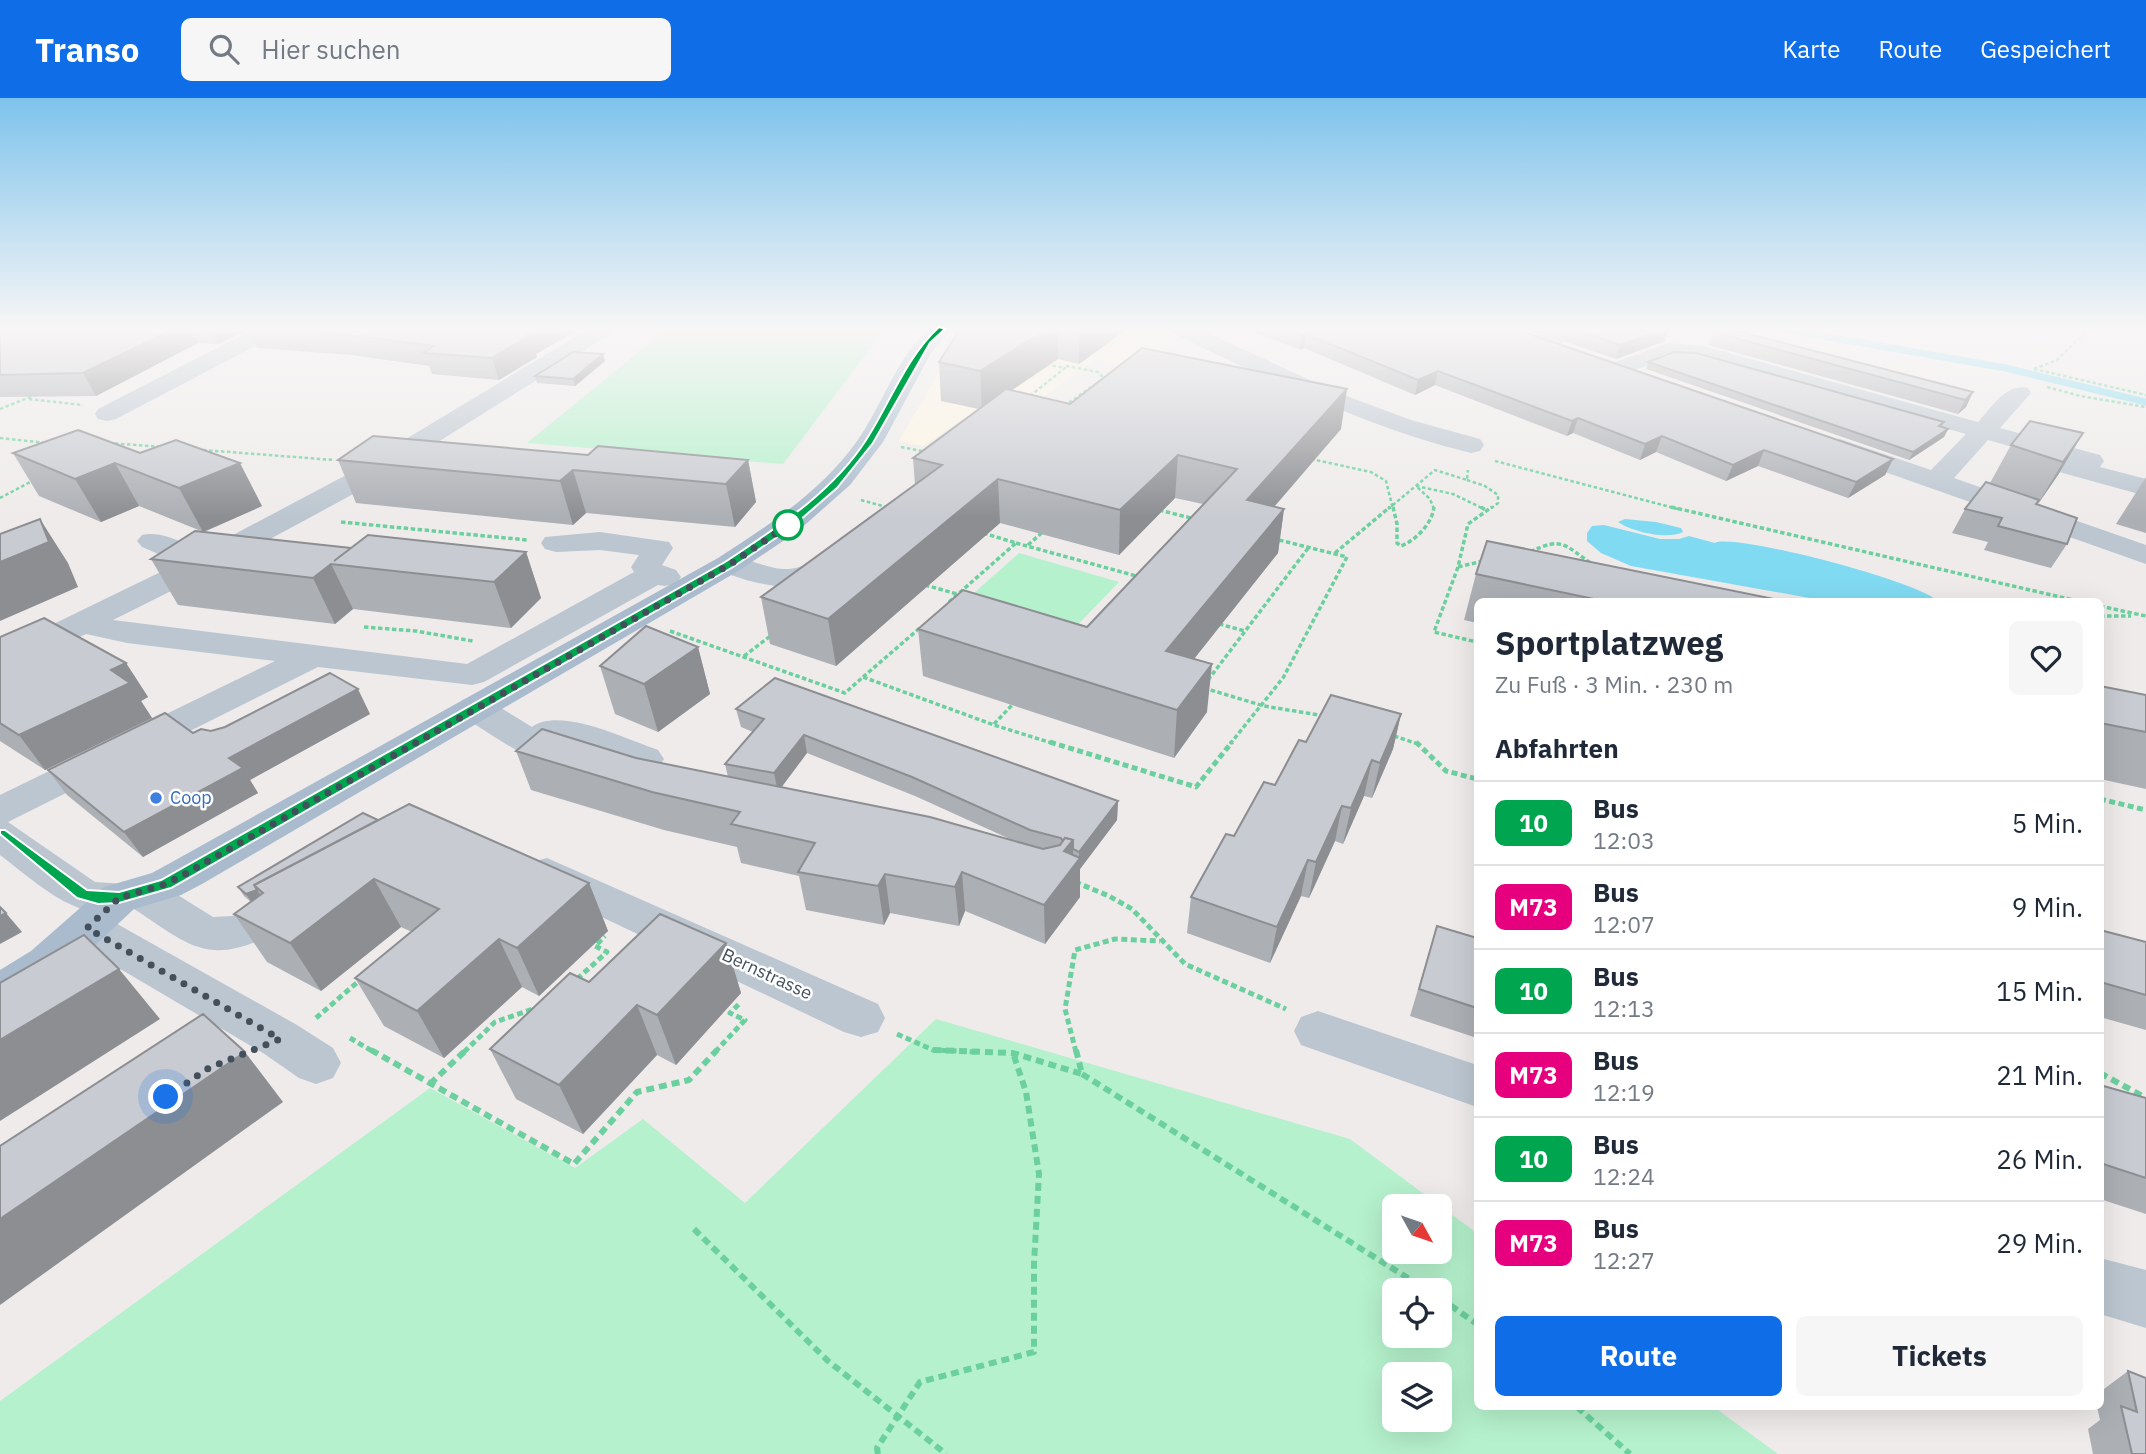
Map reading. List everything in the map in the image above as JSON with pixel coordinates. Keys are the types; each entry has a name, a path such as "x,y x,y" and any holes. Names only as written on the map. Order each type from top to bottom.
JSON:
{"main road":[{"path":"0,993 39,969 116,906 187,873 729,565 788,525 833,486 869,443 898,392"}],"street":[{"path":"112,411 148,392"},
{"path":"0,663 204,563 291,517 498,392"},
{"path":"1317,392 1402,425 1474,457"},
{"path":"1833,392 2146,488"},
{"path":"1936,481 2024,392"},
{"path":"1979,436 2091,461"},
{"path":"1822,441 2146,555"},
{"path":"152,541 204,563"},
{"path":"556,543 600,541 658,548 646,562 648,571 695,584"},
{"path":"729,565 772,579 811,576 862,541"},
{"path":"82,623 127,633 472,675 654,574"},
{"path":"0,811 311,657"},
{"path":"324,691 374,665"},
{"path":"475,709 536,746 654,772"},
{"path":"0,834 82,894 206,934 238,932 278,914 324,888"},
{"name":"Bernstrasse","path":"516,858 861,1018"},
{"path":"116,906 316,1036"},
{"path":"1318,1031 1474,1085"},
{"path":"2104,1287 2146,1299"}],"path":[{"path":"1033,392 1028,396 1038,398"},
{"path":"1056,413 1083,392"},
{"path":"2056,392 2146,407"},
{"path":"0,409 37,393"},
{"path":"28,399 112,411"},
{"path":"1060,403 1076,407"},
{"path":"0,438 54,443 112,411"},
{"path":"103,443 169,448"},
{"path":"890,446 935,454"},
{"path":"195,450 383,464"},
{"path":"1467,480 1474,457 1705,516 2064,598"},
{"path":"1307,458 1380,475 1386,481 1394,505 1397,543 1405,546 1432,517 1434,509 1432,501 1416,486"},
{"path":"1334,554 1435,470 1485,486 1498,495 1498,503 1468,524 1458,567 1434,632 1474,641"},
{"path":"0,498 42,476"},
{"path":"1416,486 1436,488 1472,500 1487,511"},
{"path":"849,496 898,510"},
{"path":"1149,508 1199,520 1190,530"},
{"path":"291,517 556,543"},
{"path":"1027,545 1047,528"},
{"path":"976,531 1145,578 1136,588"},
{"path":"863,677 993,725 1196,787 1264,706 1283,678 1347,557 1272,538"},
{"path":"1528,553 1550,542 1559,542 1601,568"},
{"path":"943,608 1016,543"},
{"path":"1309,547 1203,687 1264,706 1332,718"},
{"path":"1458,567 1488,561"},
{"path":"921,583 958,594"},
{"path":"2104,607 2144,616"},
{"path":"2104,616 2144,616"},
{"path":"634,618 845,694 923,625"},
{"path":"1219,624 1245,631"},
{"path":"364,627 416,631 519,648"},
{"path":"993,725 1021,695"},
{"path":"1392,735 1416,742 1446,771 1474,778"},
{"path":"2104,800 2146,810"},
{"path":"1069,879 1122,903 1137,913 1173,955 1199,972 1288,1011 1318,1031"},
{"path":"575,981 607,952 595,946 612,930"},
{"path":"1082,1074 1065,1009 1075,950 1115,939 1160,941"},
{"path":"367,975 316,1036 430,1084 574,1164 637,1092 689,1080 745,1020 730,1013 747,995"},
{"path":"430,1084 495,1022 539,1007"},
{"path":"861,1018 933,1050 1013,1053 1082,1074 1408,1278"},
{"path":"878,1454 877,1448 920,1382 1034,1352 1034,1264 1039,1174 1026,1092 1013,1053"},
{"path":"2104,1075 2146,1098"},
{"path":"694,1229 828,1361 946,1454"},
{"path":"1452,1306 1474,1322"},
{"path":"1580,1410 1630,1454"}],"shaded area":[{"path":"927,392 1050,392 1026,410 975,418 968,416 923,446 899,441"}],"green space":[{"path":"589,392 837,392 783,464 527,443"},
{"path":"1019,553 1119,582 1063,640 958,607"},
{"path":"936,1019 1350,1139 1424,1194 1382,1194 1382,1264 1452,1264 1452,1214 1474,1231 1474,1410 1718,1410 1778,1454 0,1454 0,1401 430,1088 575,1168 643,1119 745,1203"}],"water":[{"path":"1625,519 1656,522 1681,528 1683,532 1660,535 1641,532 1618,522"},
{"path":"1604,525 1660,539 1689,536 1715,543 1755,545 1789,552 1866,572 1900,583 1932,598 1810,598 1631,566 1601,553 1587,541 1587,533 1592,526"}],"building":[{"path":"1002,392 1020,392 1070,404 1085,392 1344,392 1247,500 1284,509 1166,651 1212,664 1177,710 918,629 963,590 1087,627 1237,469 1178,455 1120,510 998,479 828,619 761,597 942,465 913,458"},
{"path":"1495,392 1699,392 1893,459 1856,482 1764,450 1733,465 1662,436 1645,444 1578,418 1572,421"},
{"path":"1737,392 1837,392 1944,422 1939,426 1948,429 1913,452"},
{"path":"1936,392 1973,392 1965,400"},
{"path":"2030,421 2083,433 2063,462 2011,445"},
{"path":"78,430 140,453 176,440 240,463 179,488 115,463 75,479 13,453"},
{"path":"373,436 588,455 598,446 748,460 726,484 573,470 560,481 338,460"},
{"path":"1986,482 2039,500 2036,504 2077,518 2067,544 1998,526 2002,518 1965,509"},
{"path":"40,519 49,542 0,562 0,534"},
{"path":"195,531 351,548 368,535 526,552 494,582 331,564 313,578 151,559"},
{"path":"1487,541 1769,598 1589,598 1476,574"},
{"path":"44,618 126,663 111,670 130,683 19,735 0,723 0,637"},
{"path":"646,626 698,647 644,684 600,666"},
{"path":"330,673 358,689 229,758 243,768 124,832 48,770 165,713 193,733 201,729 211,731 225,727"},
{"path":"775,678 1118,801 1079,852 1073,849 1073,840 1065,838 1063,841 1061,838 1030,830 912,777 804,735 774,773 725,764 764,719 736,709"},
{"path":"2104,687 2146,695 2146,732 2104,724"},
{"path":"1331,695 1401,714 1380,763 1372,760 1351,808 1342,806 1316,862 1308,860 1277,927 1191,897 1226,834 1234,836 1264,782 1275,785 1299,740 1306,742"},
{"path":"542,729 636,758 930,817 1043,849 1060,845 1065,838 1073,840 1064,851 1080,858 1044,905 962,872 955,887 885,874 878,886 798,872 815,843 731,824 740,812 652,792 516,751"},
{"path":"409,804 589,883 517,948 499,939 417,1011 355,978 439,909 374,879 290,943 234,914 263,893 254,885"},
{"path":"363,813 378,820 254,885 257,890 246,894 238,887"},
{"path":"660,914 726,943 657,1015 637,1005 559,1085 490,1049 570,973 589,982"},
{"path":"1437,926 1474,937 1474,1007 1419,989"},
{"path":"2104,931 2146,942 2146,995 2104,983"},
{"path":"84,935 119,969 0,1040 0,983"},
{"path":"203,1014 245,1052 0,1219 0,1146"},
{"path":"2104,1086 2146,1098 2146,1178 2104,1164"},
{"path":"2128,1371 2146,1378 2146,1454 2132,1454 2121,1406 2137,1412"}],"waterway":[{"path":"2106,392 2146,402"}],"bus line":[{"name":"10","path":"0,834 82,894 98,898 119,898 166,884 760,545 833,486 869,443 898,392"}],"place":[{"name":"Coop","path":"156,798"}],"route":[{"path":"166,1097 209,1068 280,1039 87,928 119,898 142,893 187,873 729,565 788,525"}]}
